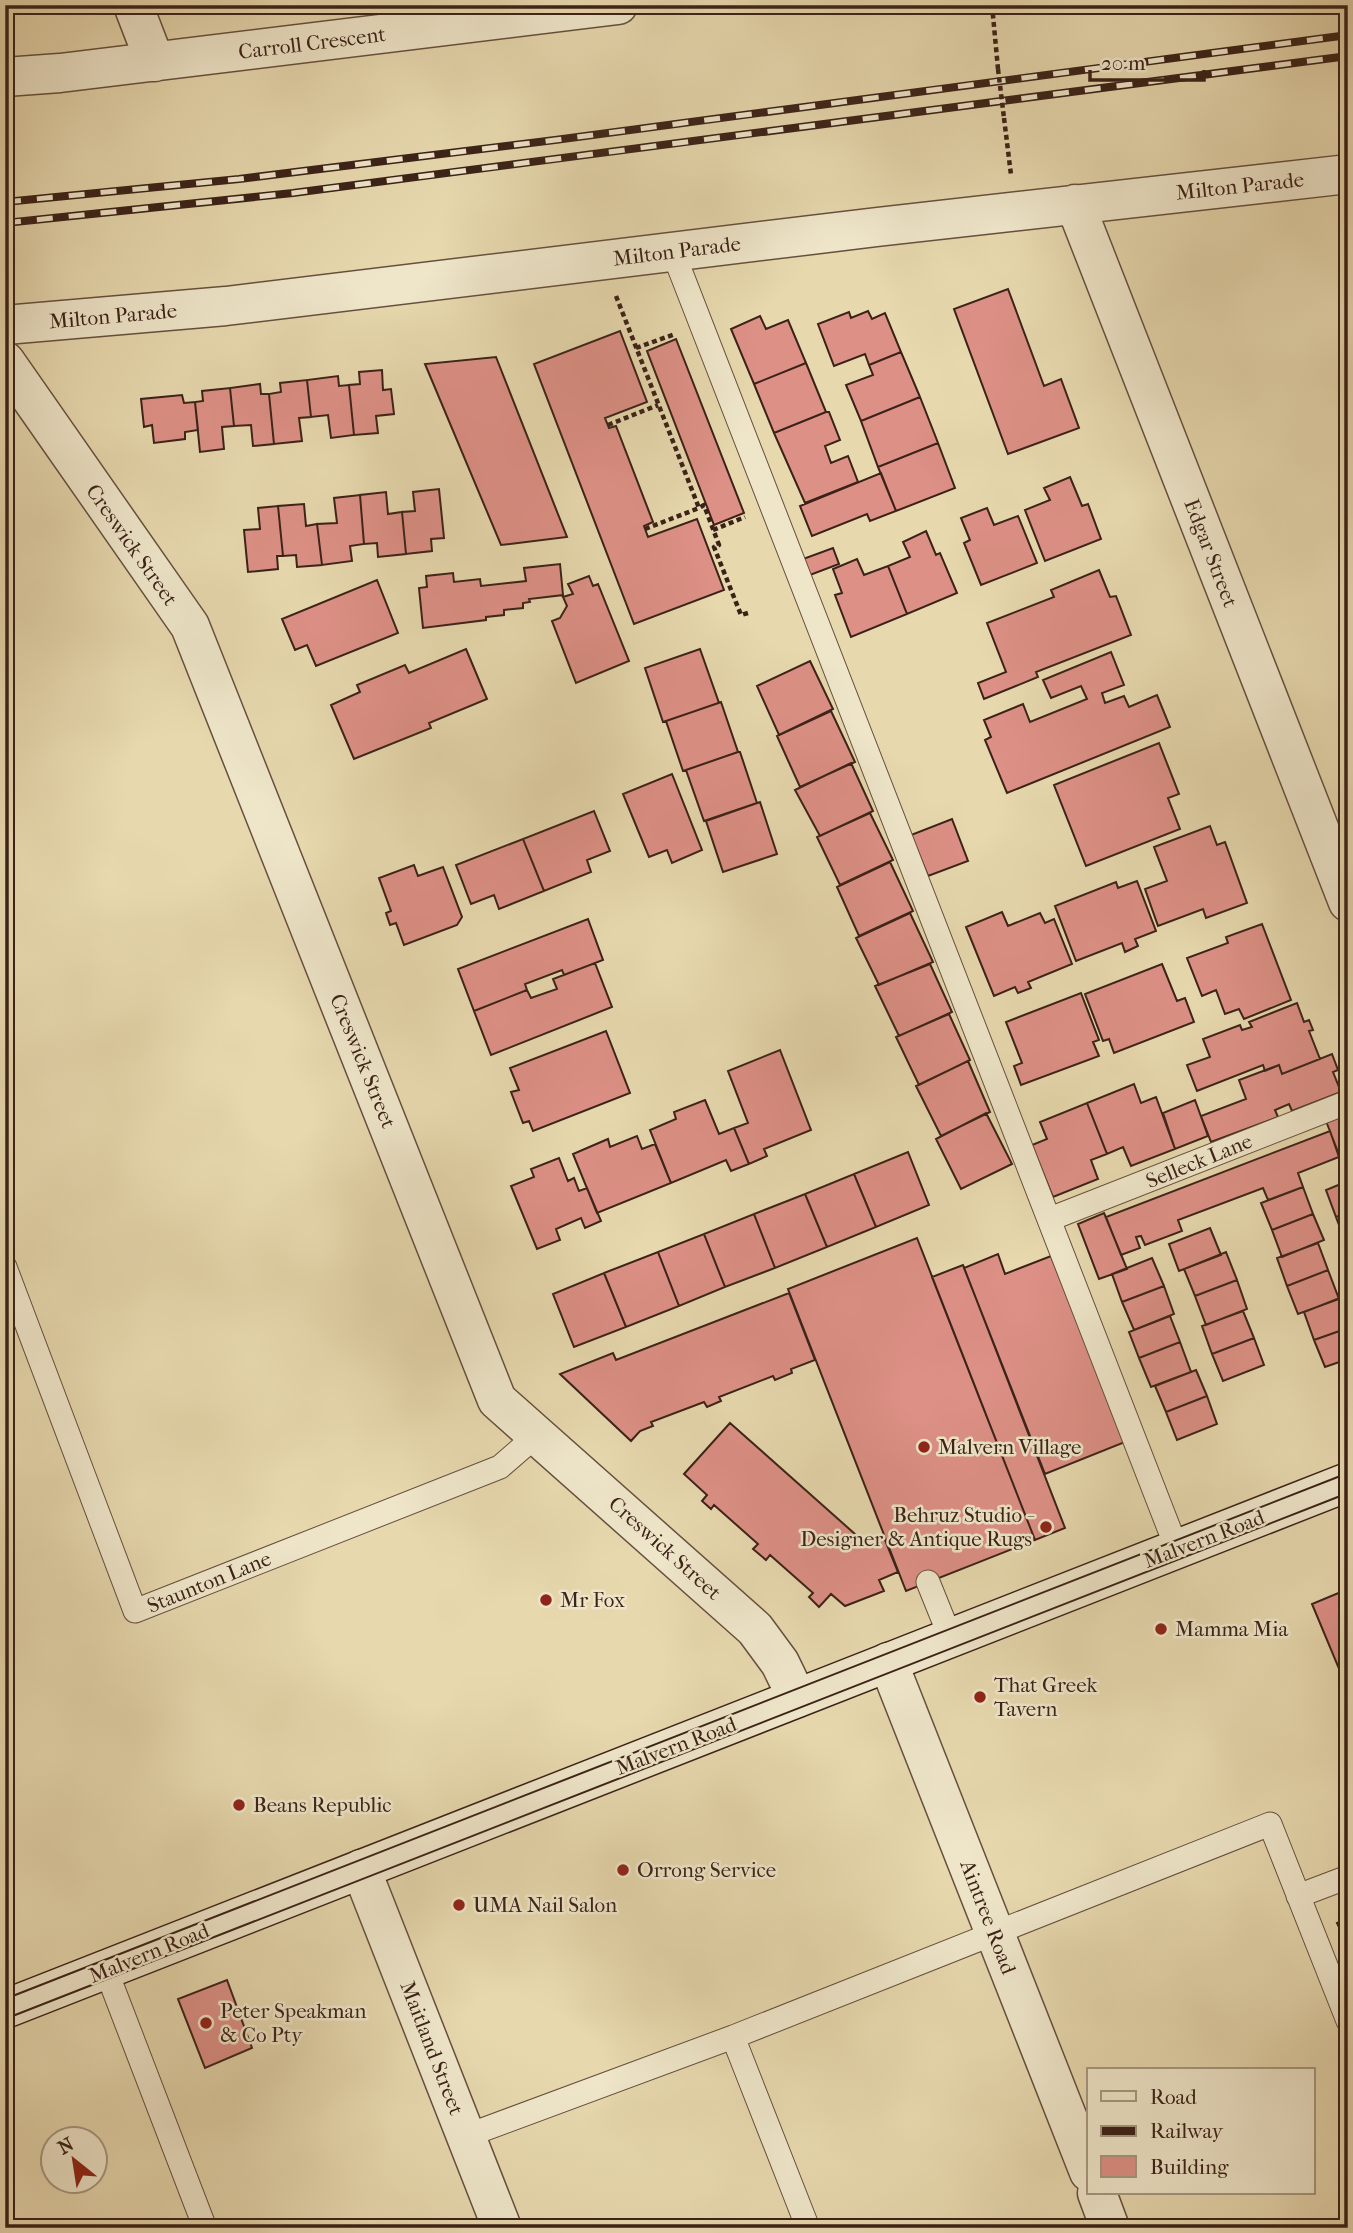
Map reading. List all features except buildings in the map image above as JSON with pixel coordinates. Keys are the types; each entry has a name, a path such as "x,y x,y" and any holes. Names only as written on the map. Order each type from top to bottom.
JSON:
{"street":[{"path":"133,5 155,62"},
{"name":"Carroll Crescent","path":"5,77 155,62 559,9 618,5"},
{"name":"Milton Parade","path":"5,325 226,306 1075,204 1348,174"},
{"name":"Edgar Street","path":"1075,204 1348,902"},
{"name":"Creswick Street","path":"5,360 190,626 497,1399 755,1629 780,1663 797,1698"},
{"name":"Malvern Road","path":"5,2009 1348,1482"},
{"name":"Aintree Road","path":"888,1662 1087,2167"},
{"name":"Maitland Street","path":"361,1869 502,2228"},
{"path":"1097,2194 1111,2228"}],"lane":[{"path":"673,252 1177,1549"},
{"name":"Selleck Lane","path":"1050,1219 1348,1102"},
{"name":"Staunton Lane","path":"5,1267 135,1611 500,1467 538,1434"},
{"path":"928,1582 951,1639"},
{"path":"466,2136 733,2037 1270,1824 1348,2021"},
{"path":"1298,1896 1348,1877"},
{"path":"106,1970 205,2228"},
{"path":"733,2037 808,2228"}],"path":[{"path":"992,5 1011,178"},
{"path":"614,292 699,508"},
{"path":"636,348 700,324"},
{"path":"608,425 658,405"},
{"path":"645,529 704,505 719,545 714,547 741,615 748,613"}],"tram line":[{"path":"5,1999 1348,1473"},
{"path":"5,2019 1348,1493"}],"railway":[{"path":"5,202 239,179 555,140 1348,35"},
{"path":"5,223 293,193 1348,56"}],"place":[{"name":"Malvern Village","path":"924,1447"},
{"name":"Behruz Studio - Designer & Antique Rugs","path":"1046,1527"},
{"name":"Mr Fox","path":"546,1600"},
{"name":"Mamma Mia","path":"1161,1629"},
{"name":"That Greek Tavern","path":"980,1697"},
{"name":"Beans Republic","path":"239,1805"},
{"name":"Orrong Service","path":"623,1870"},
{"name":"UMA Nail Salon","path":"459,1905"},
{"name":"Peter Speakman & Co Pty","path":"206,2023"}]}
